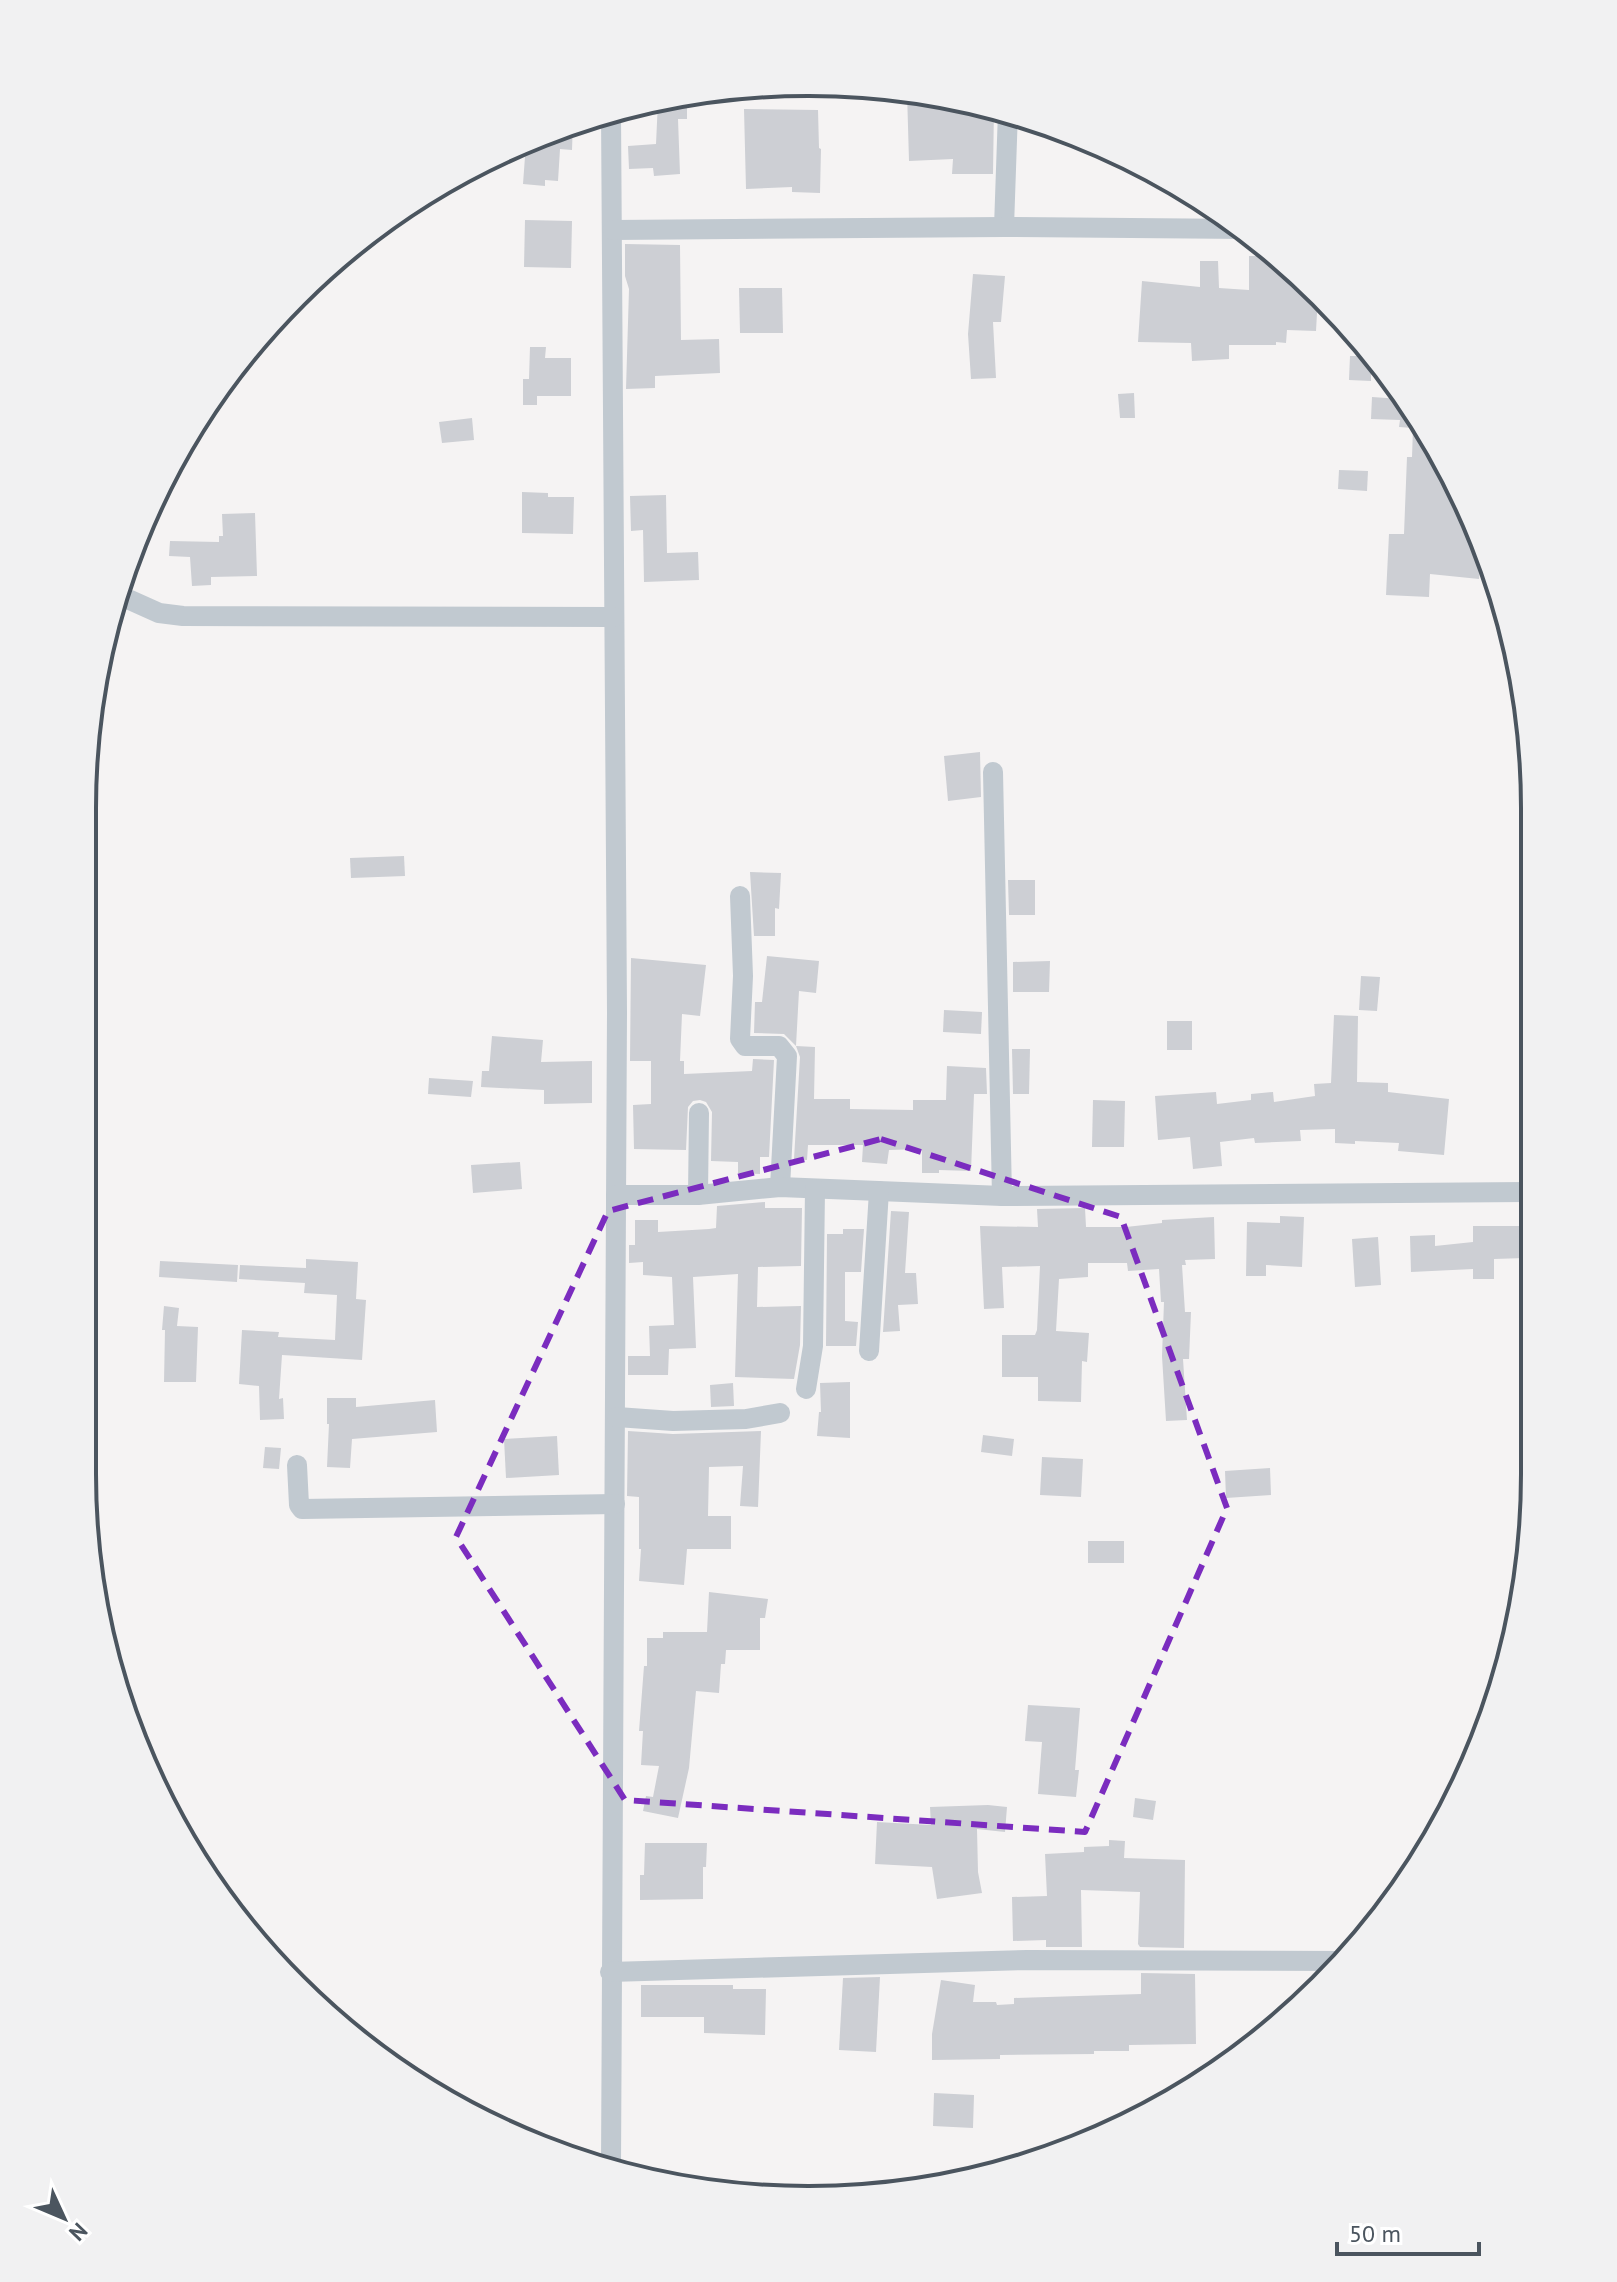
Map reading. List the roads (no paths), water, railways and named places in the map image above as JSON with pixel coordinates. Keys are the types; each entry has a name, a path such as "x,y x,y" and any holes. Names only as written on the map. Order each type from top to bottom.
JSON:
{"street":[{"path":"611,124 617,1417 610,1972 611,2158"},
{"path":"1004,227 1008,125"},
{"path":"613,230 1222,229"},
{"path":"130,600 159,613 183,616 614,617"},
{"path":"993,772 1002,1196"},
{"path":"740,896 743,976 740,1039 745,1046 779,1046 787,1056 780,1187"},
{"path":"698,1195 699,1113"},
{"path":"616,1195 698,1195 780,1187 1002,1196 1521,1192"},
{"path":"806,1389 813,1346 815,1189"},
{"path":"869,1351 879,1191"},
{"path":"617,1417 673,1421 746,1419 780,1413"},
{"path":"297,1465 299,1505 302,1509 615,1504"},
{"path":"610,1972 1027,1960 1327,1961"}]}
